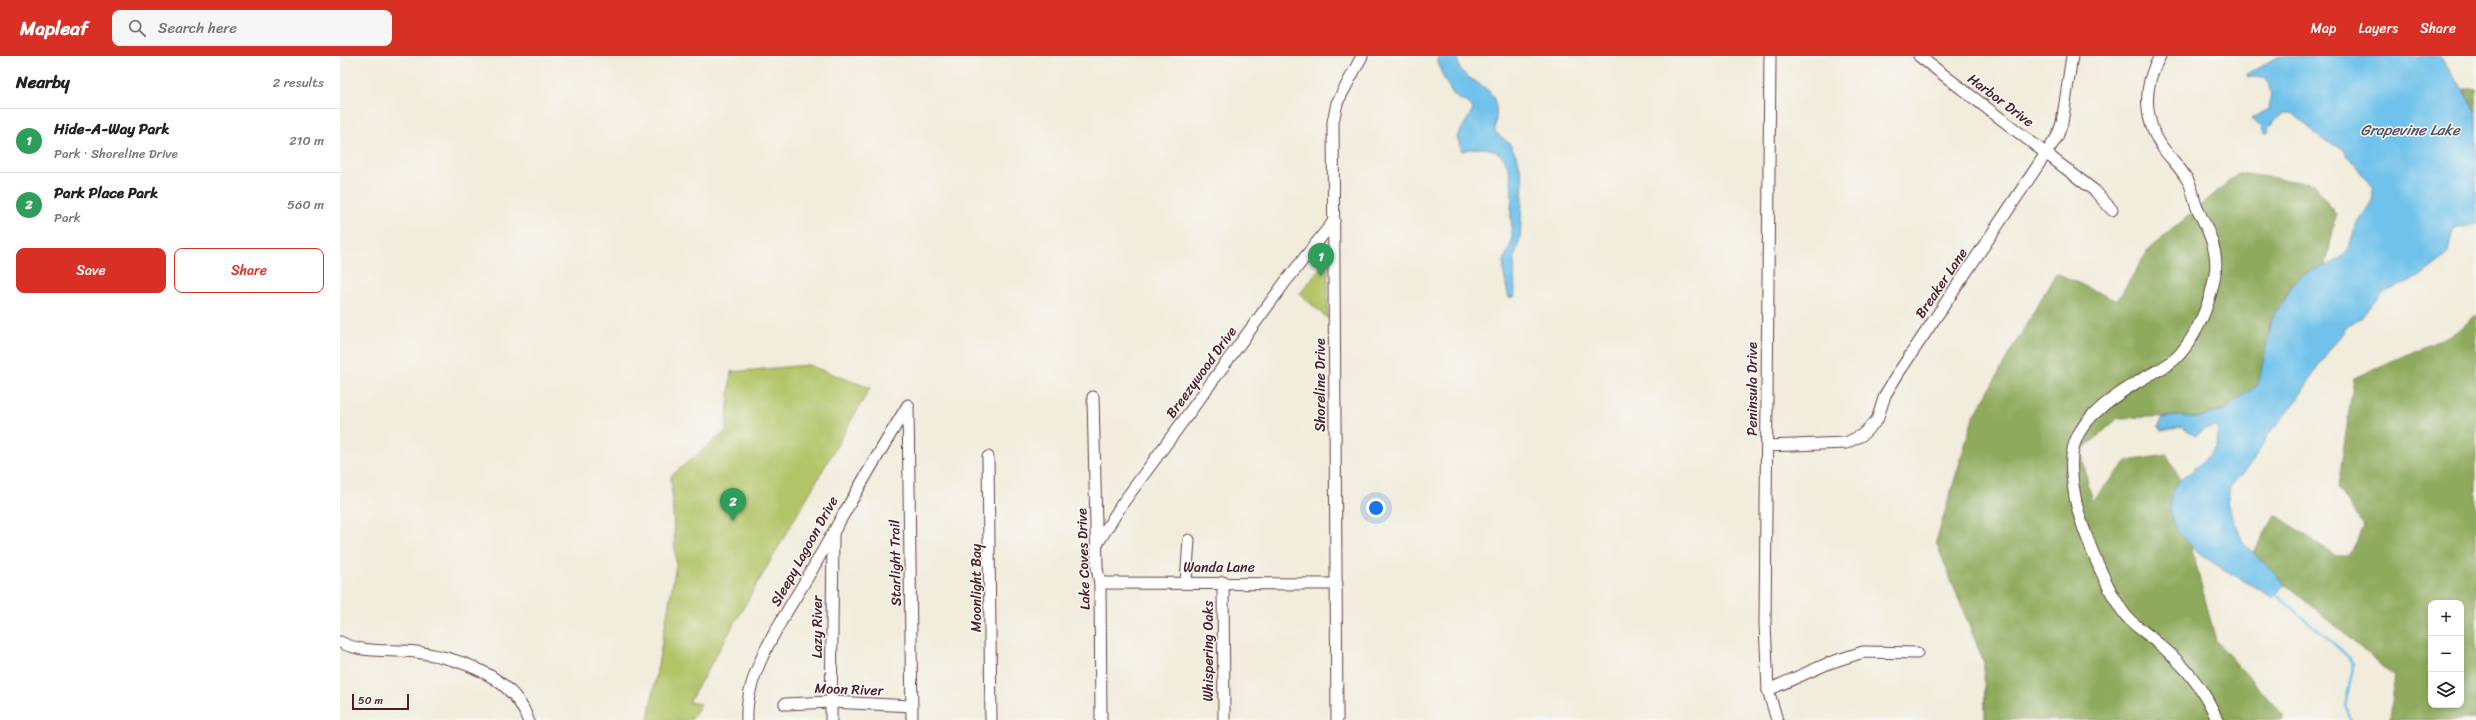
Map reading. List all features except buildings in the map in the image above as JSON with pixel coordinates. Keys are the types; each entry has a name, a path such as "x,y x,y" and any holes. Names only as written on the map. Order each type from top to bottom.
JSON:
{"street":[{"name":"Shoreline Drive","path":"1337,720 1334,112 1362,56"},
{"name":"Peninsula Drive","path":"1770,56 1765,624 1768,690 1777,720"},
{"name":"Breaker Lane","path":"1767,446 1846,443 1869,429 1877,420 1885,395 1899,372 2047,153 2062,123 2072,56"},
{"path":"2160,56 2148,81 2148,112 2160,142 2195,193 2196,207 2209,230 2216,256 2216,273 2204,312 2180,355 2108,402 2081,431 2075,441 2072,452 2072,477 2080,522 2121,608 2138,628 2154,640 2197,682 2206,694 2217,720"},
{"name":"Harbor Drive","path":"1921,57 2095,191 2112,210"},
{"name":"Breezywood Drive","path":"1097,544 1122,504 1286,281 1334,222"},
{"name":"Lake Coves Drive","path":"1094,397 1097,568 1100,584 1101,720"},
{"name":"Sleepy Lagoon Drive","path":"747,720 747,705 756,672 852,496 908,405"},
{"name":"Starlight Trail","path":"908,405 912,720"},
{"name":"Moonlight Bay","path":"988,457 992,720"},
{"name":"Lazy River","path":"831,720 832,533"},
{"path":"1186,582 1189,540"},
{"name":"Wanda Lane","path":"1100,584 1223,582 1337,584"},
{"name":"Whispering Oaks","path":"1223,582 1224,720"},
{"path":"340,642 363,650 416,652 456,662 492,675 514,695 528,720"},
{"path":"1768,690 1829,663 1863,652 1917,653"},
{"name":"Moon River","path":"785,704 832,702 912,706"}],"green space":[{"path":"2463,89 2476,89 2476,111"},
{"path":"2239,173 2314,184 2336,215 2326,265 2300,277 2292,284 2280,309 2274,313 2271,319 2263,371 2258,385 2228,408 2197,418 2178,416 2118,418 2081,451 2092,501 2127,461 2167,455 2180,479 2176,487 2177,530 2190,542 2216,641 2283,715 2283,720 1985,720 1984,663 1936,542 1973,418 2056,273 2117,301 2149,249"},
{"path":"1328,258 1328,319 1300,294"},
{"path":"2476,315 2476,720 2389,720 2394,676 2271,572 2253,552 2276,515 2336,556 2349,556 2364,527 2338,487 2354,378 2457,332"},
{"path":"808,365 870,388 689,702 701,704 691,720 648,720 676,565 671,476 726,431 731,372"}],"water":[{"path":"1437,56 1459,56 1458,63 1464,74 1488,90 1492,95 1496,108 1495,132 1510,144 1518,159 1523,181 1520,238 1514,258 1515,296 1509,298 1504,275 1504,266 1512,238 1512,194 1509,170 1505,161 1499,154 1490,149 1478,148 1462,151 1457,137 1473,110 1470,105 1458,99 1450,89 1442,72"},
{"name":"Grapevine Lake","path":"2280,56 2440,56 2476,111 2476,224 2453,229 2448,252 2439,262 2419,277 2383,293 2362,316 2347,327 2324,357 2295,403 2267,436 2253,461 2230,487 2227,503 2243,543 2285,584 2273,598 2218,566 2199,552 2183,537 2172,520 2170,502 2179,481 2208,457 2217,447 2218,429 2214,427 2204,429 2195,436 2182,427 2161,431 2159,427 2161,418 2178,416 2197,418 2222,411 2258,385 2274,313 2281,306 2291,287 2302,275 2335,262 2343,256 2350,244 2358,222 2368,208 2372,199 2372,187 2342,148 2323,140 2294,114 2282,114 2269,127 2268,133 2264,134 2261,126 2252,119 2268,109 2271,95 2268,81 2264,77 2248,77 2247,74"}],"waterway":[{"path":"2275,593 2335,644 2354,663 2345,705 2351,720"}],"place":[{"name":"Hide-A-Way Park","path":"1321,276"},
{"name":"Park Place Park","path":"733,521"}]}
